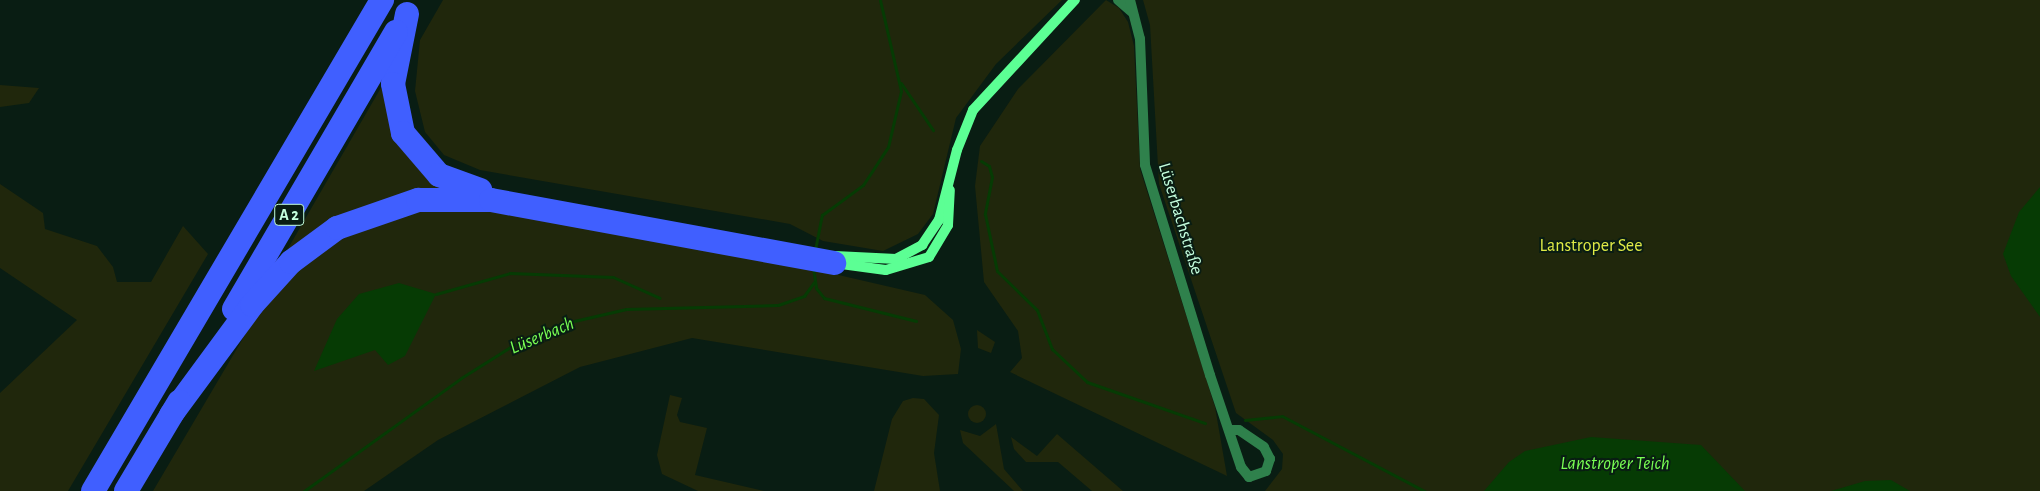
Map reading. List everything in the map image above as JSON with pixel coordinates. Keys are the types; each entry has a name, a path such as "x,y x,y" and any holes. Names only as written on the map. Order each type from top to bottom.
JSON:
{"highway":[{"name":"A 2","path":"93,491 382,0"},
{"name":"A 2","path":"126,491 411,7"},
{"path":"411,7 393,84 395,106 412,148 439,175 476,189 835,260"},
{"path":"171,415 252,305 291,262 337,228 392,206 445,197 491,200 790,251"}],"main road":[{"path":"835,260 881,260 910,253 930,236 950,190 957,150 973,110 1075,0"}],"street":[{"path":"1118,0 1132,12"},
{"name":"Lüserbachstraße","path":"1130,0 1140,38 1145,165 1229,430 1244,473 1256,477 1266,472 1270,459 1264,447 1239,430 1229,430"}],"green space":[{"path":"443,0 1062,0 996,64 956,118 933,214 918,234 883,251 823,241 790,224 480,170 444,155 425,132 415,91 420,40"},
{"path":"1106,0 1119,8 1128,22 1134,46 1140,169 1215,407 1227,476 1010,372 1022,358 1018,331 984,282 975,186 980,146 1018,89"},
{"name":"Lanstroper See","path":"1143,0 2040,0 2040,491 1265,491 1282,469 1283,454 1273,440 1236,413 1159,184 1150,25"},
{"path":"386,79 387,94 456,190 279,264"},
{"path":"0,85 39,88 29,103 0,107"},
{"path":"0,184 43,213 45,229 97,246 113,267 117,282 151,282 183,226 208,254 68,491 0,491 0,393 77,320 0,268"},
{"path":"449,207 498,210 765,258 925,295 953,320 961,349 958,374 923,376 692,338 580,367 438,440 364,491 153,491 252,323 287,280 341,238 408,213"},
{"path":"977,330 995,342 991,353 978,348"},
{"path":"670,395 682,398 677,415 680,422 707,428 695,475 764,491 698,491 662,474 657,455"},
{"path":"913,398 924,399 939,415 934,453 940,491 874,491 892,419 903,401"},
{"path":"977,405 984,407 986,414 984,421 977,423 970,421 968,414 970,407"},
{"path":"996,424 1004,469 1023,491 1014,491 963,443 960,430 980,436"},
{"path":"1057,434 1123,491 1092,491 1058,462 1026,462 1014,449 1011,437 1037,456"}],"water":[{"path":"2040,187 2040,317 2011,276 2003,254 2019,212"},
{"path":"399,283 436,294 405,356 388,365 375,350 314,371 337,319 359,294"},
{"name":"Lanstroper Teich","path":"1591,437 1701,445 1745,491 1484,491 1509,462 1525,451"},
{"path":"1891,480 1910,491 1831,491 1865,481"}],"waterway":[{"path":"815,250 822,215 863,185 888,147 901,91 880,0"},
{"path":"901,83 933,130"},
{"path":"981,161 989,166 992,177 985,214 997,271 1037,310 1052,349 1087,382 1205,423"},
{"path":"813,268 816,288 824,298 916,321"},
{"path":"436,294 510,273 613,277 660,298"},
{"name":"Lüserbach","path":"304,491 461,378 512,346 561,324 626,309 778,305 804,296 814,282"},
{"path":"1245,420 1282,416 1424,491"}]}
